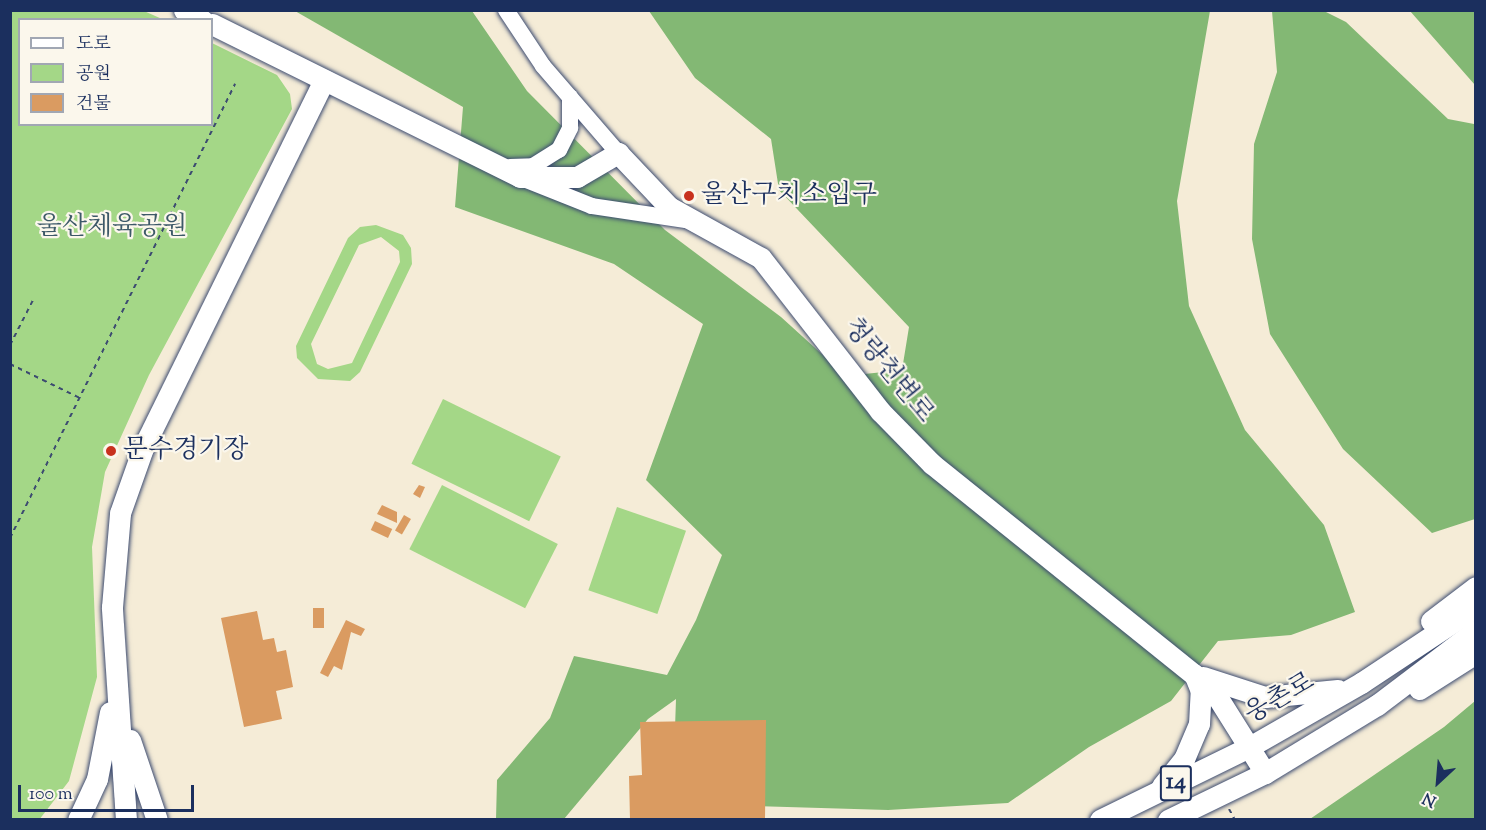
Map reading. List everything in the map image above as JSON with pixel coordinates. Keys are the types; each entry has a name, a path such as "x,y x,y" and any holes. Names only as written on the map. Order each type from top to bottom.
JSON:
{"main road":[{"path":"184,10 198,18"},
{"path":"213,24 480,160 520,177 542,181 577,177 618,153"},
{"path":"116,819 112,574 128,484 324,80"},
{"name":"청량천변로","path":"618,153 669,207 749,247 774,271 880,411 932,464 1194,674 1231,711 1265,773"},
{"path":"1194,674 1265,697 1324,694 1361,683 1390,652 1476,587"},
{"name":"웅촌로","path":"1100,819 1251,746 1361,683 1476,607"},
{"path":"1377,705 1476,630"},
{"path":"1377,705 1415,691 1476,653"},
{"path":"78,819 99,769 115,669"},
{"path":"115,669 126,819"},
{"path":"115,669 135,761 157,819"},
{"path":"1155,794 1184,759 1199,724 1201,691 1194,674"},
{"name":"14","path":"1168,819 1265,773 1377,705"}],"street":[{"name":"청량천변로","path":"506,10 570,97 618,153"},
{"path":"480,160 522,168 553,156 570,128 570,97"},
{"path":"520,177 592,206 698,222"}],"path":[{"path":"10,538 235,84"},
{"path":"10,345 33,300"},
{"path":"10,364 80,399"}],"green space":[{"name":"울산체육공원","path":"11,10 144,11 160,18 18,18 18,126 213,126 213,43 277,75 290,94 292,109 149,375 105,472 92,547 97,677 69,781 39,820 10,819"},
{"path":"295,11 472,11 527,91 665,230 781,317 846,376 902,370 909,327 779,190 771,139 695,78 649,11 1210,11 1177,201 1189,306 1245,430 1324,525 1355,612 1291,635 1218,641 1171,701 1089,747 1008,803 888,810 725,805 673,786 676,699 648,719 564,819 496,819 497,780 550,718 574,656 667,675 696,620 722,555 646,480 703,324 614,264 455,207 463,107"},
{"path":"1272,11 1324,11 1346,22 1448,119 1474,124 1475,85 1475,519 1432,533 1343,449 1270,334 1252,239 1254,144 1277,72"},
{"path":"1410,11 1475,11 1475,85"},
{"path":"376,225 403,235 411,248 412,264 360,372 350,381 318,379 297,358 296,346 348,238 360,227","holes":["381,237 399,251 400,262 352,363 328,369 317,364 311,344 359,245"]},
{"path":"443,399 561,456 529,521 411,464"},
{"path":"442,485 558,544 525,608 409,549"},
{"path":"617,507 686,531 657,614 588,590"},
{"path":"1475,701 1475,819 1310,819 1444,727"}],"building":[{"path":"419,485 425,487 420,498 413,494"},
{"path":"382,505 397,512 397,523 377,514"},
{"path":"404,515 411,519 402,535 395,531"},
{"path":"375,521 392,529 388,538 371,530"},
{"path":"313,608 324,608 324,628 313,628"},
{"path":"257,611 263,640 274,638 277,652 286,650 293,687 276,691 282,719 244,727 221,618"},
{"path":"346,620 365,629 361,636 351,632 342,670 334,666 328,677 320,673"},
{"path":"766,720 765,820 630,820 629,776 642,775 640,722"}],"place":[{"name":"울산구치소입구","path":"689,196"},
{"name":"문수경기장","path":"111,451"}]}
